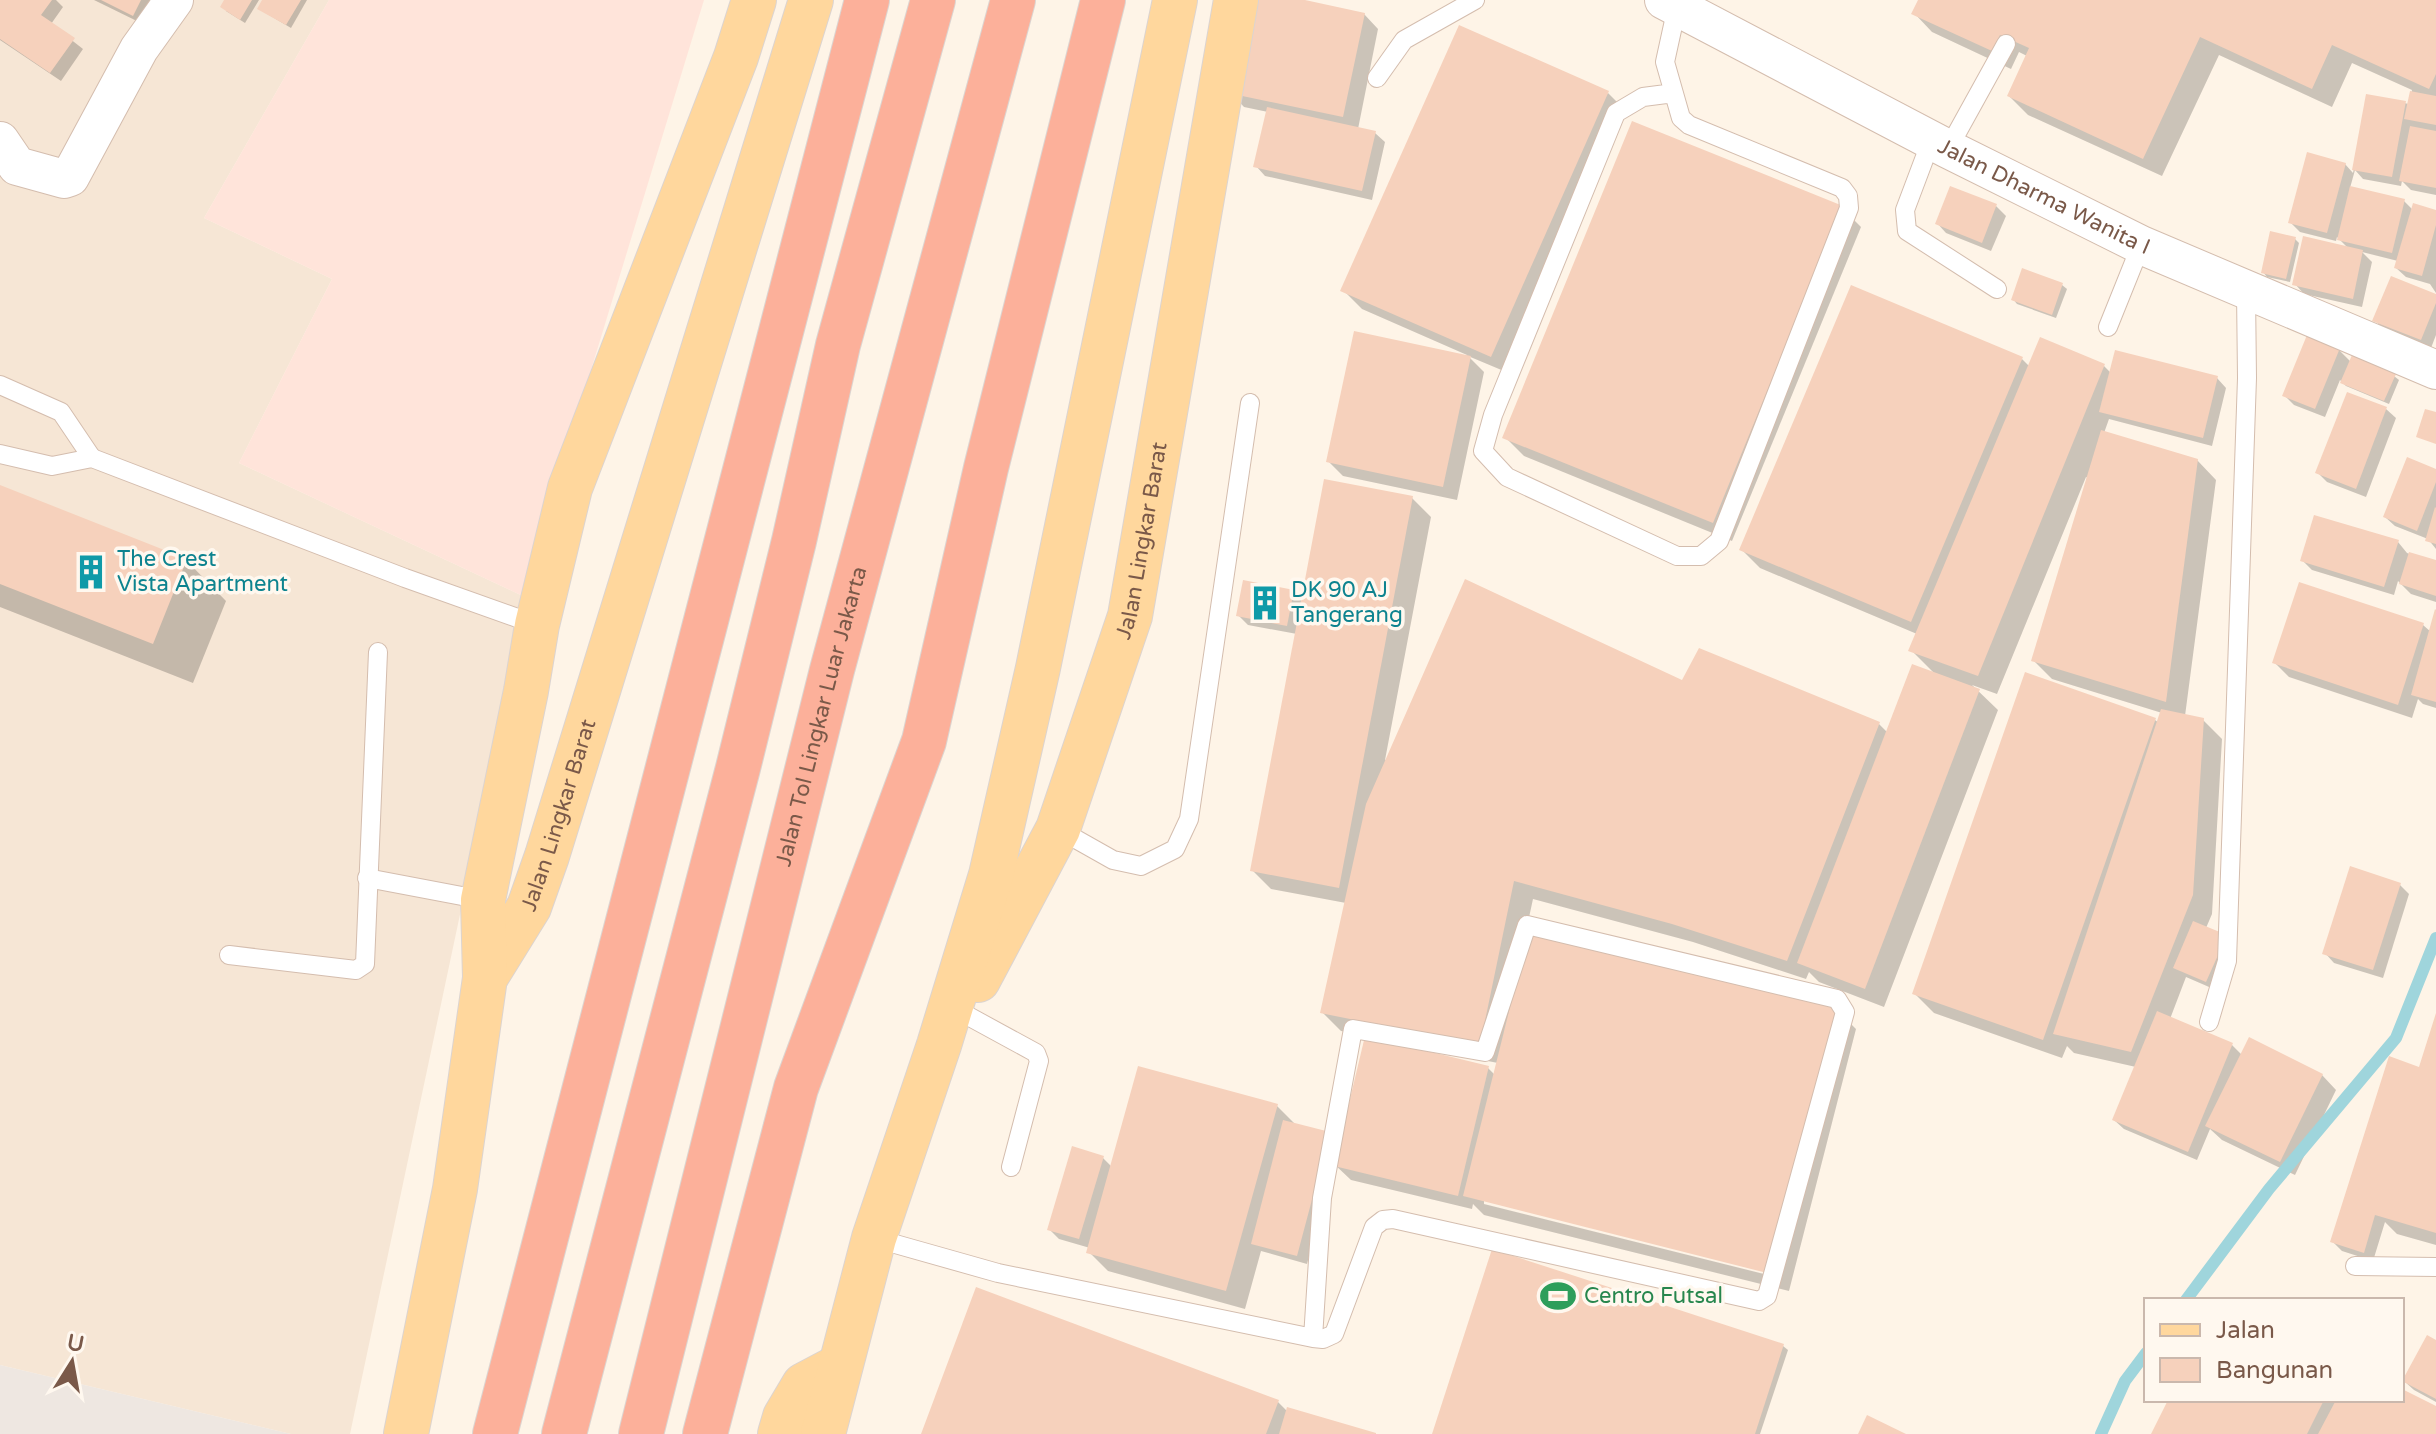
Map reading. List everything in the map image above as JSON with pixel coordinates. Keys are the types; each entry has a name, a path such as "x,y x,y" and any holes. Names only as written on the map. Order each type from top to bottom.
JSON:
{"highway":[{"path":"495,1434 867,0"},
{"path":"564,1434 738,768 838,345 933,0"},
{"name":"Jalan Tol Lingkar Luar Jakarta","path":"641,1434 832,670 1013,0"},
{"path":"705,1434 796,1088 924,741 986,468 1103,0"}],"main road":[{"name":"Jalan Lingkar Barat","path":"406,1434 455,1189 485,978 483,900 537,625 570,488 736,57 754,0"},
{"name":"Jalan Lingkar Barat","path":"485,978 529,907 604,676 811,0"},
{"name":"Jalan Lingkar Barat","path":"823,1434 827,1373 949,1028 991,875 1038,668 1175,0"},
{"name":"Jalan Lingkar Barat","path":"949,1028 995,952 1058,829 1130,616 1236,0"},
{"name":"Jalan Lingkar Barat","path":"780,1434 785,1417 804,1385 827,1373"}],"street":[{"path":"0,141 17,166 64,179 70,177 139,49 174,0"},
{"name":"Jalan Dharma Wanita I","path":"1671,4 1939,145 2141,245 2436,370"}],"lane":[{"path":"1377,78 1404,40 1475,0"},
{"path":"1671,4 1665,62 1674,93 1681,118 1689,125 1842,188 1848,196 1849,208 1719,541 1701,556 1677,556 1507,477 1483,451 1493,415 1616,113 1643,97 1674,93"},
{"path":"1997,289 1907,231 1905,210 1939,145 2006,44"},
{"path":"2108,327 2141,245"},
{"path":"2209,1022 2227,961 2247,378 2246,292"},
{"path":"0,385 61,412 92,458"},
{"path":"1058,829 1113,860 1141,866 1175,849 1189,819 1250,403"},
{"path":"0,454 52,466 92,458 537,625"},
{"path":"229,955 356,970 365,964 378,652"},
{"path":"367,878 483,900"},
{"path":"874,1238 998,1273 1313,1338 1323,1339 1334,1334 1374,1227 1383,1220 1393,1219 1759,1301 1767,1296 1845,1012 1843,1006 1837,999 1527,925 1485,1052 1353,1029 1322,1198 1313,1338"},
{"path":"949,1028 1036,1053 1039,1061 1011,1167"},
{"path":"2355,1266 2436,1267"}],"shaded area":[{"path":"0,0 329,0 204,218 332,279 239,463 527,598 350,1434 291,1434 0,1365"},
{"path":"329,0 704,0 543,527 527,598 239,463 332,279 204,218"},
{"path":"0,1365 291,1434 0,1434"}],"building":[{"path":"0,0 52,0 41,15 75,38 50,73 0,39"},
{"path":"101,0 141,0 133,16"},
{"path":"224,0 252,0 240,20 220,7"},
{"path":"262,0 301,0 286,25 257,9"},
{"path":"1247,0 1305,0 1365,13 1343,117 1228,93"},
{"path":"1918,0 2436,0 2436,74 2429,89 2332,45 2312,89 2200,37 2143,159 2007,96 2029,48 2000,35 1992,51 1911,14"},
{"path":"1459,25 1609,91 1491,357 1340,291"},
{"path":"2410,91 2436,96 2436,125 2404,119"},
{"path":"2366,94 2406,101 2392,177 2352,170"},
{"path":"1267,107 1376,131 1362,191 1253,167"},
{"path":"1632,121 1843,206 1713,523 1502,438"},
{"path":"2410,126 2436,131 2436,188 2399,181"},
{"path":"2307,152 2346,163 2327,233 2288,223"},
{"path":"1950,186 1997,204 1982,243 1935,224"},
{"path":"2350,186 2405,199 2392,253 2337,240"},
{"path":"2413,203 2436,210 2436,225 2422,276 2394,268"},
{"path":"2270,231 2296,237 2286,279 2261,273"},
{"path":"2303,236 2363,250 2353,299 2292,285"},
{"path":"2022,268 2063,283 2052,315 2011,300"},
{"path":"2391,276 2436,294 2436,303 2421,340 2372,321"},
{"path":"1851,285 2023,357 1911,622 1739,550"},
{"path":"1354,331 1471,356 1443,487 1326,462"},
{"path":"2307,335 2340,348 2315,409 2282,396"},
{"path":"2040,337 2105,364 1978,676 1908,651"},
{"path":"2115,350 2218,376 2203,438 2099,412"},
{"path":"2352,355 2396,374 2384,401 2340,383"},
{"path":"2347,392 2387,407 2356,489 2315,473"},
{"path":"2425,409 2436,412 2436,444 2416,437"},
{"path":"2101,430 2198,459 2166,702 2031,661"},
{"path":"2407,457 2436,469 2436,482 2417,531 2383,517"},
{"path":"1324,479 1413,496 1339,888 1250,871"},
{"name":"The Crest Vista Apartment","path":"0,485 187,559 153,644 0,584"},
{"path":"2436,508 2436,544 2425,541"},
{"path":"2314,515 2399,540 2384,587 2300,561"},
{"path":"2409,552 2436,560 2436,596 2399,584"},
{"path":"1465,579 1682,680 1699,648 1880,722 1787,961 1672,924 1514,881 1480,1045 1320,1013 1366,804"},
{"name":"DK 90 AJ Tangerang","path":"1243,580 1294,590 1287,626 1236,616"},
{"path":"2299,582 2424,623 2398,705 2272,663"},
{"path":"2436,610 2436,702 2411,695"},
{"path":"1912,664 1980,689 1865,989 1797,963"},
{"path":"2025,672 2156,718 2043,1040 1912,994"},
{"path":"2161,709 2204,718 2193,895 2131,1052 2053,1034"},
{"path":"2350,866 2401,883 2373,970 2322,954"},
{"path":"2193,921 2227,935 2206,982 2173,968"},
{"path":"1529,931 1838,1008 1771,1274 1463,1196"},
{"path":"2157,1011 2233,1043 2188,1152 2112,1120"},
{"path":"2436,1013 2436,1233 2375,1215 2364,1253 2330,1242 2389,1056 2419,1067"},
{"path":"1365,1036 1489,1066 1458,1196 1334,1166"},
{"path":"2249,1037 2323,1074 2280,1162 2205,1126"},
{"path":"1138,1066 1278,1104 1226,1291 1086,1253"},
{"path":"1283,1120 1330,1132 1297,1256 1251,1244"},
{"path":"1072,1146 1104,1156 1079,1239 1047,1230"},
{"name":"Centro Futsal","path":"1492,1249 1784,1344 1755,1434 1432,1434"},
{"path":"976,1287 1279,1400 1266,1434 921,1434"},
{"path":"2427,1335 2436,1340 2436,1399 2404,1382"},
{"path":"2404,1390 2436,1406 2436,1434 2318,1434 2335,1402 2404,1402"},
{"path":"2167,1402 2323,1402 2307,1434 2151,1434"},
{"path":"1287,1407 1376,1433 1376,1434 1279,1434"},
{"path":"1867,1415 1906,1434 1858,1434"}],"waterway":[{"path":"2187,1298 2269,1189 2396,1038 2436,938"},
{"path":"2101,1434 2125,1381 2144,1356"}],"place":[{"name":"The Crest Vista Apartment","path":"91,572"},
{"name":"DK 90 AJ Tangerang","path":"1265,603"},
{"name":"Centro Futsal","path":"1558,1296"}]}
